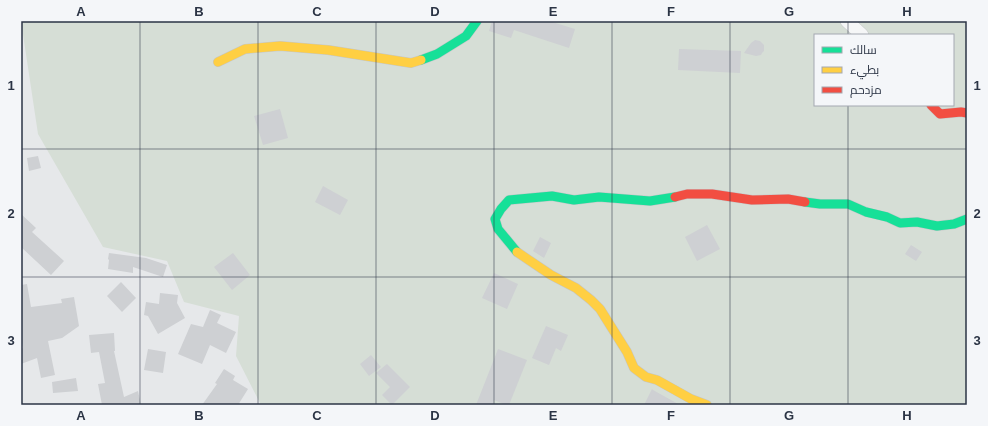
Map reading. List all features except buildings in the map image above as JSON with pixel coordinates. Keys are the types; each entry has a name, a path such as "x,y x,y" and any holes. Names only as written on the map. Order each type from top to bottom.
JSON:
{"street":[{"path":"218,62 245,49 280,46 328,50 411,63 437,54 466,36 477,21"},
{"path":"847,21 861,34"},
{"path":"932,106 940,114 961,112 967,113"},
{"path":"707,405 691,399 657,380 646,377 634,368 627,352 600,309 591,300 576,288 551,275 518,253 498,229 495,219 509,200 552,196 574,200 599,197 650,201 687,194 712,194 752,200 788,199 820,204 848,204 866,212 887,216 900,223 917,222 937,226 954,224 967,219"}],"shaded area":[{"path":"21,21 967,21 967,405 261,405 236,356 239,316 184,302 167,261 103,247 38,134"}],"traffic: fast":[{"path":"421,60 437,54 466,36 477,21"},
{"path":"517,252 498,229 495,219 509,200 552,196 574,200 599,197 650,201 675,197"},
{"path":"805,202 820,204 848,204 866,212 887,217 900,223 917,222 937,226 954,224 967,219"}],"traffic: slow":[{"path":"218,62 245,49 280,46 328,50 411,63 421,60"},
{"path":"517,252 551,275 576,288 591,300 600,309 627,352 634,368 646,377 657,380 691,399 707,405"}],"traffic: jam":[{"path":"932,106 940,114 961,112 967,113"},
{"path":"675,197 687,194 712,194 752,200 788,199 805,202"}]}
